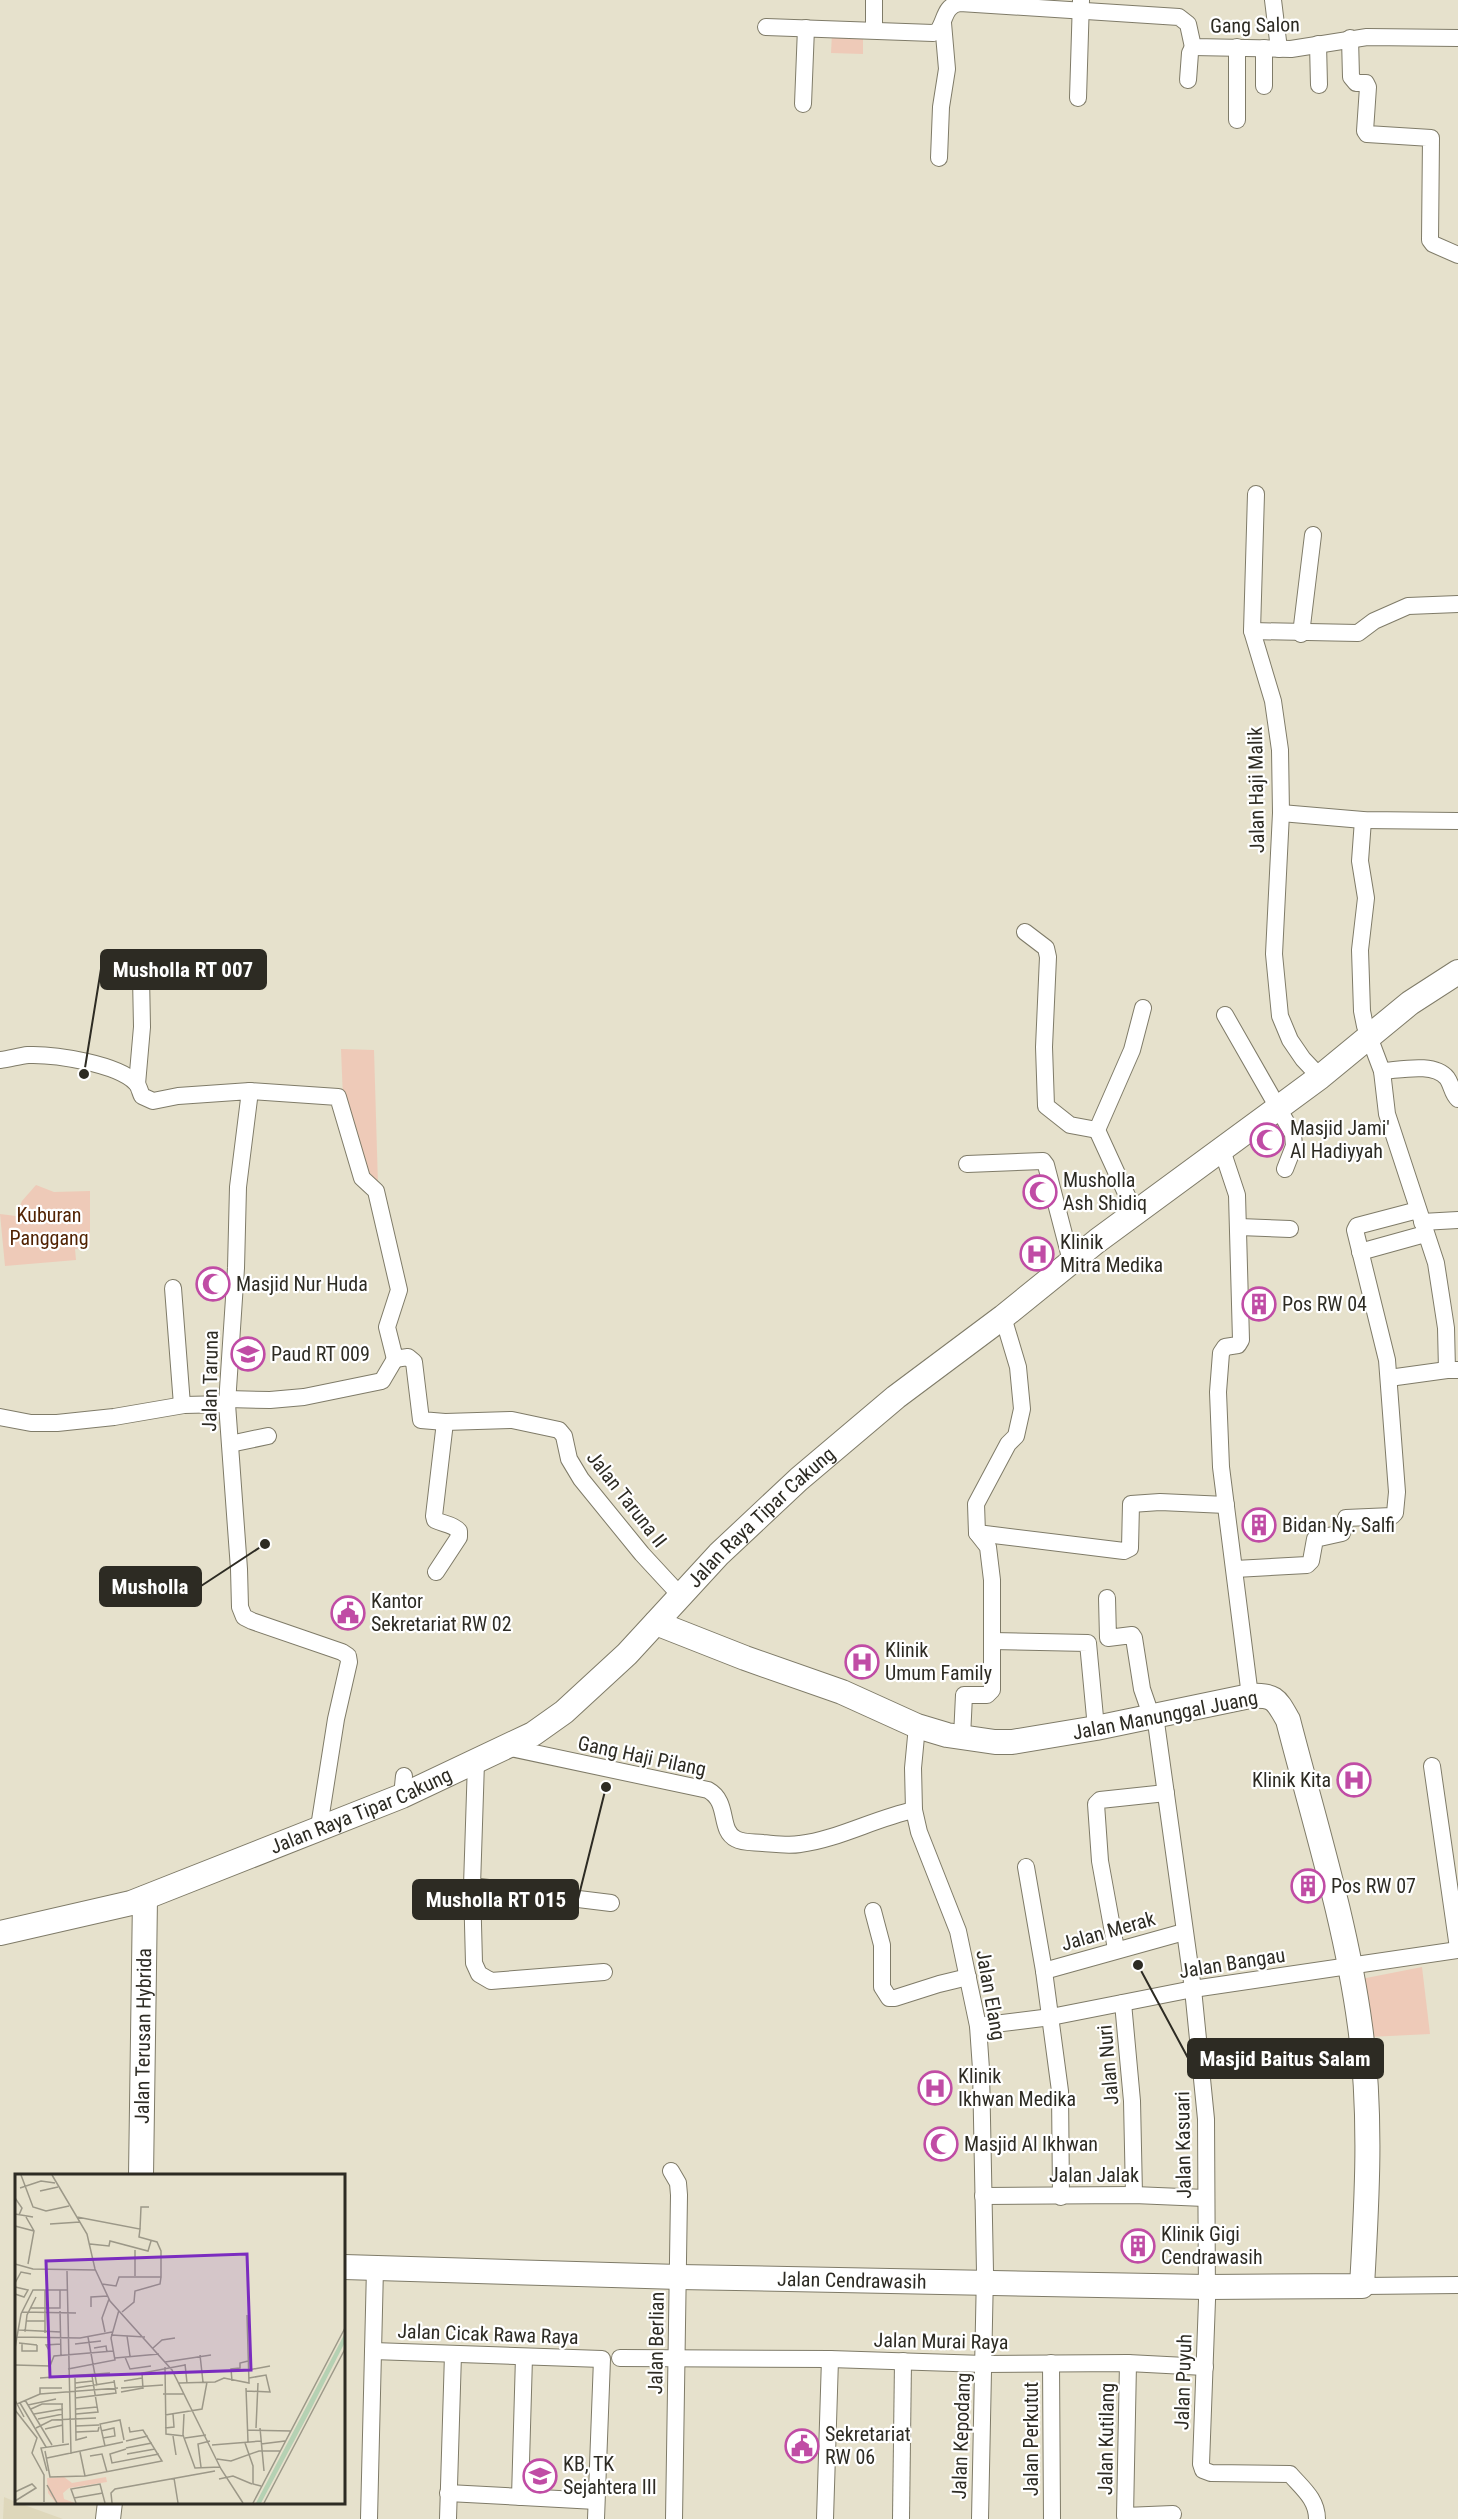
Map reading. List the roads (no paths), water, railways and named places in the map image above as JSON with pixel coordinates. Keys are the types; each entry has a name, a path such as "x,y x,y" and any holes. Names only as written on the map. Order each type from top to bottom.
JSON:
{"street":[{"path":"874,0 874,30"},
{"path":"1264,86 1272,49 1273,0"},
{"name":"Gang Salon","path":"766,27 933,33 939,30 946,11 952,5 960,3 1117,6 1184,19 1188,24 1193,47 1272,49 1350,38 1458,38"},
{"path":"1078,98 1081,5"},
{"path":"939,158 941,107 946,87 943,23"},
{"path":"803,104 807,28"},
{"path":"1350,38 1351,77 1356,83 1366,83 1368,87 1365,131 1368,134 1431,138 1430,240 1435,245 1458,255"},
{"path":"1318,44 1319,85"},
{"path":"1188,80 1190,53 1193,47"},
{"path":"1237,47 1237,120"},
{"name":"Jalan Haji Malik","path":"1256,494 1252,631 1277,719 1281,813 1274,954 1280,1016 1290,1040 1303,1059 1320,1077"},
{"path":"1301,634 1314,535"},
{"path":"1252,631 1301,634 1358,633 1374,621 1408,606 1458,604"},
{"path":"1281,813 1363,820 1458,821"},
{"path":"1363,820 1360,861 1366,898 1360,950 1361,993 1365,1026 1382,1071 1387,1114 1437,1272 1453,1370 1389,1378"},
{"path":"1025,932 1046,948 1048,957 1044,1047 1046,1106 1070,1125 1097,1130"},
{"name":"Jalan Raya Tipar Cakung","path":"0,1933 145,1898 320,1827 403,1786 476,1762 533,1734 564,1712 627,1654 679,1594 719,1554 830,1452 896,1397 1003,1317 1071,1261 1320,1077 1369,1035 1429,989 1458,972"},
{"path":"0,1417 31,1423 57,1423 114,1417 182,1405 304,1397 382,1380 395,1359 387,1327 399,1290 376,1191 362,1178 338,1097 250,1091 178,1096 153,1101 142,1096 137,1084 142,1027 141,976"},
{"path":"1135,1213 1097,1130 1132,1050 1143,1008"},
{"path":"1225,1015 1295,1140 1285,1169"},
{"path":"0,1060 27,1055 78,1059 122,1073 137,1084"},
{"path":"1382,1071 1430,1069 1440,1072 1447,1078 1458,1100"},
{"name":"Jalan Taruna","path":"250,1091 238,1186 227,1402 240,1608 244,1617 348,1656 349,1662 336,1719 320,1827"},
{"path":"1222,1150 1236,1188 1241,1340 1238,1345 1222,1349 1218,1392 1221,1467 1250,1696"},
{"path":"967,1164 1043,1161 1046,1165 1071,1261"},
{"path":"1235,1569 1307,1565 1311,1562 1315,1539 1339,1535 1346,1518 1392,1516 1395,1513 1397,1492 1389,1378 1355,1230 1357,1226 1458,1220"},
{"path":"1360,1252 1422,1222"},
{"path":"1239,1227 1290,1228"},
{"path":"173,1288 182,1405"},
{"path":"962,1737 964,1695 987,1695 992,1690 993,1580 988,1547 977,1533 976,1504 1008,1444 1016,1436 1022,1409 1018,1367 1003,1317"},
{"name":"Jalan Taruna II","path":"395,1359 408,1357 414,1362 421,1420 445,1422 512,1420 559,1430 564,1436 569,1459 581,1479 642,1554 679,1594"},
{"path":"436,1572 459,1537 459,1531 455,1527 435,1520 434,1516 445,1422"},
{"path":"230,1444 268,1436"},
{"path":"977,1533 1124,1551 1130,1548 1131,1504 1160,1502 1226,1505"},
{"name":"Jalan Kasuari","path":"1107,1598 1108,1638 1132,1635 1134,1638 1143,1689 1153,1715 1166,1793 1193,1989 1206,2119 1207,2287"},
{"name":"Jalan Manunggal Juang","path":"656,1623 842,1692 916,1726 962,1737 1011,1742 1096,1728 1250,1696 1266,1695 1277,1700 1288,1720 1330,1873 1361,2027 1367,2112 1366,2225 1362,2286"},
{"path":"992,1641 1088,1643 1096,1728"},
{"name":"Jalan Elang","path":"916,1726 913,1768 914,1810 920,1832 958,1931 978,2026 981,2069 984,2283"},
{"name":"Gang Haji Pilang","path":"506,1747 708,1790 717,1795 728,1832 738,1841 802,1844 841,1833 888,1815 914,1810"},
{"path":"476,1762 472,1886 474,1963 479,1974 485,1979 501,1980 603,1972"},
{"path":"1432,1766 1458,1949"},
{"path":"1116,1949 1100,1861 1096,1804 1100,1800 1166,1793"},
{"path":"1026,1867 1051,2017 1060,2091 1061,2197"},
{"path":"472,1886 611,1903"},
{"name":"Jalan Terusan Hybrida","path":"141,2174 145,1898"},
{"path":"873,1911 882,1945 882,1987 889,1998 968,1977"},
{"name":"Jalan Merak","path":"1044,1971 1116,1949 1184,1932"},
{"name":"Jalan Bangau","path":"978,2026 1051,2017 1193,1989 1458,1949"},
{"name":"Jalan Nuri","path":"1123,2003 1132,2101 1134,2195"},
{"name":"Jalan Berlian","path":"671,2171 679,2189 674,2519"},
{"name":"Jalan Jalak","path":"983,2196 1134,2195 1205,2198"},
{"name":"Jalan Cendrawasih","path":"345,2267 984,2283 1207,2287 1362,2286"},
{"path":"369,2519 375,2268"},
{"name":"Jalan Kepodang","path":"980,2519 984,2283"},
{"path":"1362,2286 1458,2285"},
{"name":"Jalan Puyuh","path":"1207,2287 1201,2464 1203,2470 1211,2473 1290,2474 1312,2499 1317,2510 1317,2519"},
{"name":"Jalan Cicak Rawa Raya","path":"373,2351 602,2358 597,2501"},
{"path":"448,2519 453,2354"},
{"path":"520,2497 525,2357"},
{"path":"620,2358 677,2359"},
{"name":"Jalan Murai Raya","path":"677,2359 830,2359 984,2364 1128,2363 1205,2367"},
{"path":"825,2519 830,2359"},
{"path":"901,2519 903,2361"},
{"name":"Jalan Perkutut","path":"1051,2362 1052,2517"},
{"name":"Jalan Kutilang","path":"1128,2363 1125,2517 1173,2514"},
{"path":"448,2493 597,2501 596,2519"},
{"path":"108,2519 110,2504"}],"place":[{"name":"Musholla RT 007","path":"84,1074"},
{"name":"Masjid Jami' Al Hadiyyah","path":"1267,1140"},
{"name":"Musholla Ash Shidiq","path":"1040,1192"},
{"name":"Klinik Mitra Medika","path":"1037,1254"},
{"name":"Masjid Nur Huda","path":"213,1284"},
{"name":"Pos RW 04","path":"1259,1304"},
{"name":"Paud RT 009","path":"248,1354"},
{"name":"Bidan Ny. Salfi","path":"1259,1525"},
{"name":"Musholla","path":"265,1544"},
{"name":"Kantor Sekretariat RW 02","path":"348,1613"},
{"name":"Klinik Umum Family","path":"862,1662"},
{"name":"Klinik Kita","path":"1354,1780"},
{"name":"Musholla RT 015","path":"606,1787"},
{"name":"Pos RW 07","path":"1308,1886"},
{"name":"Masjid Baitus Salam","path":"1138,1965"},
{"name":"Klinik Ikhwan Medika","path":"935,2088"},
{"name":"Masjid Al Ikhwan","path":"941,2144"},
{"name":"Klinik Gigi Cendrawasih","path":"1138,2246"},
{"name":"Sekretariat RW 06","path":"802,2446"},
{"name":"KB, TK Sejahtera III","path":"540,2476"}],"park label":[{"name":"Kuburan Panggang","path":"49,1226"}]}
